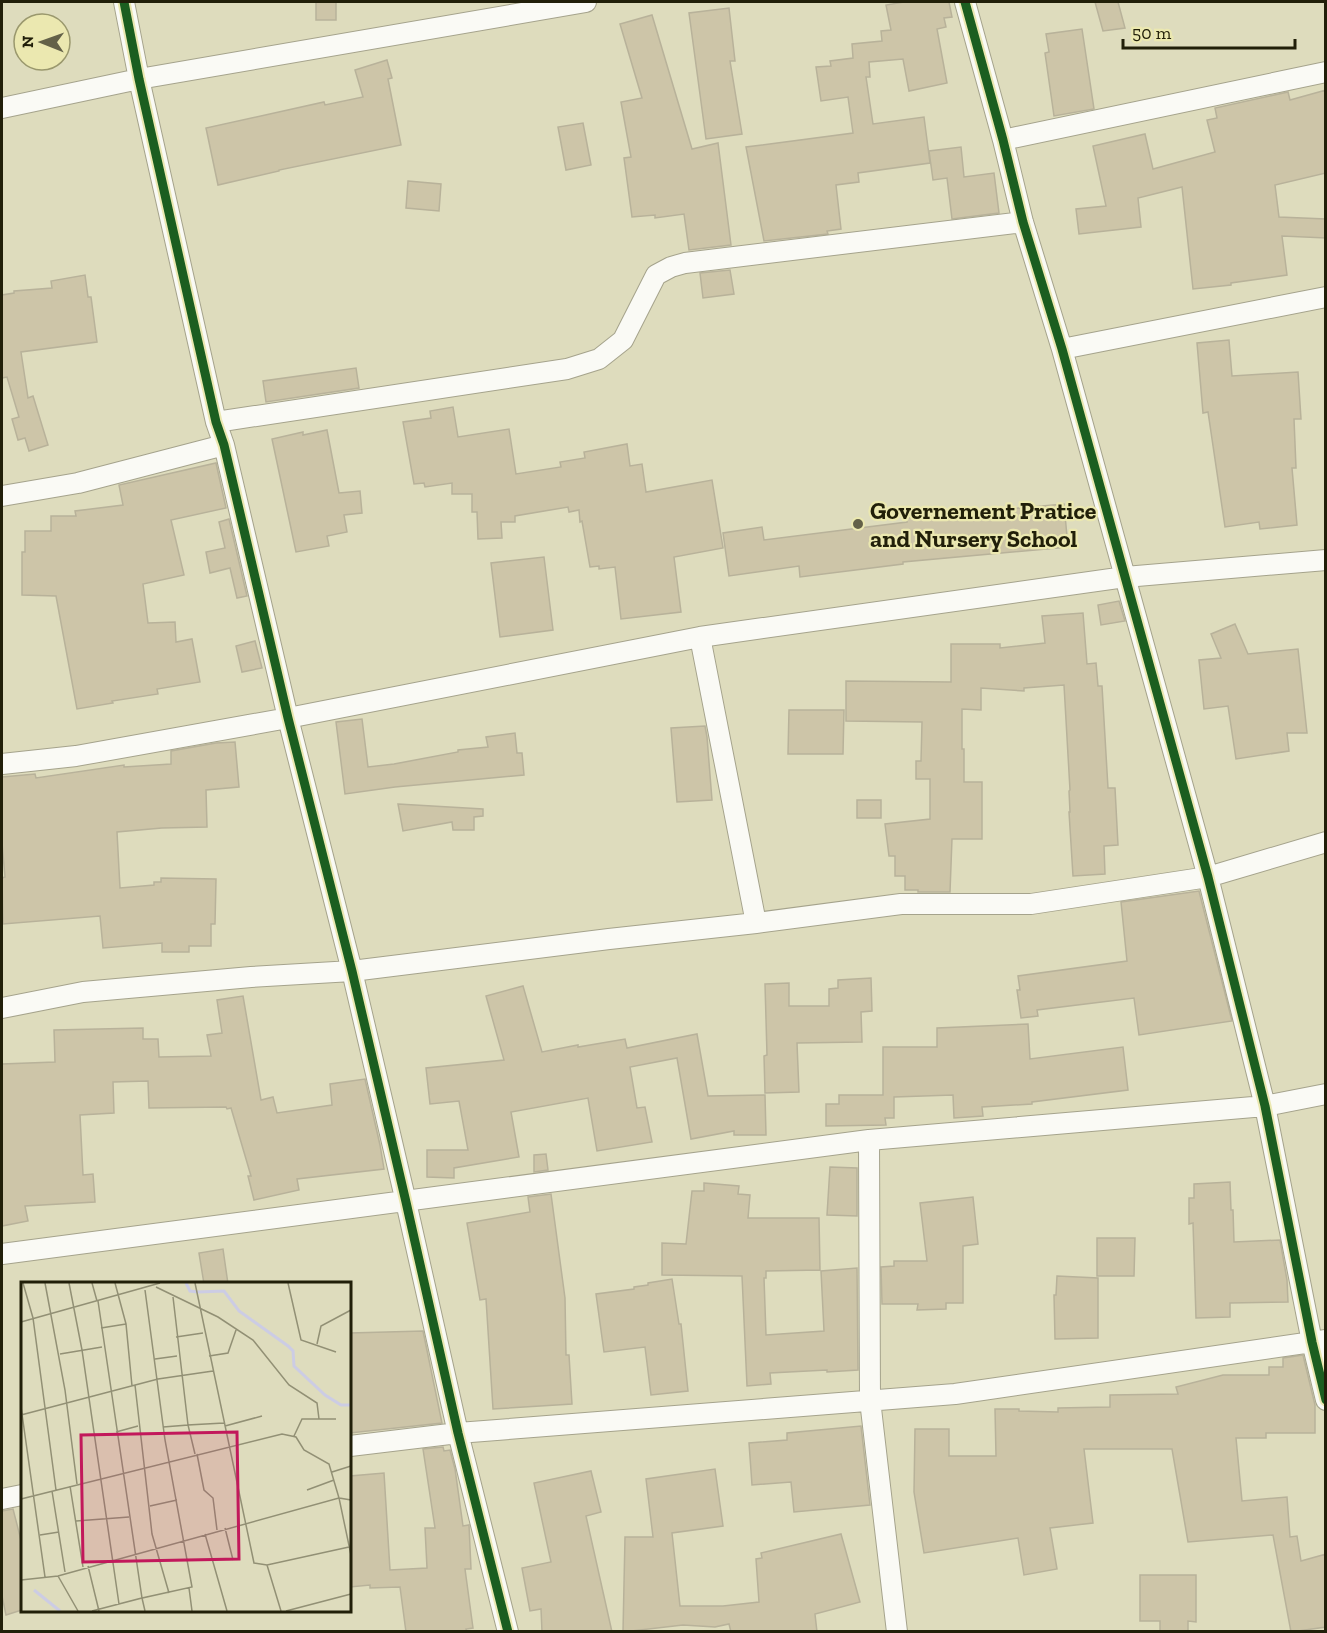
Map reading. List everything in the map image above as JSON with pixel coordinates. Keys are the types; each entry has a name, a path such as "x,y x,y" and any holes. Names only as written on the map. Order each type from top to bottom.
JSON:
{"street":[{"path":"124,2 139,79 216,422 224,445 288,718 351,971 458,1433 508,1632"},
{"path":"2,108 139,79 586,2"},
{"path":"965,2 1004,140 1023,222 1062,349 1208,877 1265,1106 1319,1341 1326,1400"},
{"path":"1004,140 1326,72"},
{"path":"216,422 567,369 599,359 623,340 656,275 685,262 1023,222"},
{"path":"1062,349 1326,297"},
{"path":"2,496 78,483 224,445"},
{"path":"2,764 76,756 288,718 700,637 1125,577 1326,560"},
{"path":"700,637 756,923"},
{"path":"2,1008 83,992 251,976 351,971 901,904 1030,904 1208,877 1326,842"},
{"path":"2,1254 869,1140 1265,1106 1326,1094"},
{"path":"869,1140 870,1400 897,1632"},
{"path":"351,1446 458,1433 955,1394 1319,1341"},
{"path":"2,1499 21,1495"}],"building":[{"path":"316,2 336,2 336,20 316,20"},
{"path":"904,2 949,2 952,17 944,18 946,27 937,29 947,83 909,91 903,59 869,62 870,77 866,77 873,124 924,117 930,163 858,173 859,182 836,185 841,229 827,231 828,234 764,241 746,147 853,133 848,97 821,101 816,67 831,66 830,61 853,58 852,44 882,41 881,31 891,30 886,5"},
{"path":"1095,2 1118,2 1125,28 1103,31"},
{"path":"729,8 735,61 730,61 742,134 706,139 689,13"},
{"path":"652,15 692,149 718,143 731,245 689,250 684,214 655,218 655,215 632,217 624,158 631,157 621,102 642,98 620,24"},
{"path":"1082,29 1094,109 1054,116 1045,53 1049,52 1046,34"},
{"path":"387,60 392,78 388,79 401,145 218,185 206,128 324,102 325,105 363,97 355,70"},
{"path":"1326,90 1326,173 1275,185 1279,217 1326,219 1326,238 1282,236 1287,275 1193,289 1182,187 1138,198 1141,227 1079,234 1076,209 1106,206 1093,146 1145,134 1153,169 1215,152 1207,120 1217,118 1215,108 1288,92 1290,100"},
{"path":"583,123 591,165 566,170 558,127"},
{"path":"961,147 964,177 994,173 999,213 952,219 947,178 933,180 929,151"},
{"path":"408,181 441,184 439,211 406,208"},
{"path":"730,270 734,294 703,298 700,273"},
{"path":"85,275 88,297 91,297 97,342 21,352 28,398 33,396 48,445 29,451 25,438 18,440 12,419 19,417 7,377 2,378 2,295 14,293 14,291 52,288 51,281"},
{"path":"1229,340 1232,376 1298,372 1301,419 1294,419 1296,468 1292,468 1297,525 1260,529 1259,522 1225,527 1208,412 1203,413 1197,343"},
{"path":"356,368 359,388 266,402 263,381"},
{"path":"453,407 458,437 509,429 516,474 561,467 560,462 585,458 584,452 627,444 630,466 642,464 646,492 712,480 723,548 674,557 681,612 621,619 615,567 599,569 599,566 590,567 579,510 569,512 568,507 515,516 515,522 501,522 502,538 478,539 477,512 472,512 472,494 452,494 452,483 425,487 424,483 414,484 403,422 431,418 430,411"},
{"path":"327,430 339,493 360,491 362,513 344,515 347,532 327,536 329,546 296,552 272,439 303,432 303,435"},
{"path":"216,463 226,508 171,520 184,575 143,584 148,623 175,622 176,642 192,639 200,682 157,689 158,694 77,709 56,596 22,595 22,552 25,552 25,531 51,531 51,516 76,516 75,511 123,505 119,485"},
{"path":"1064,504 1068,547 903,562 903,564 800,577 799,566 729,576 723,533 762,527 764,540 907,522 907,518"},
{"path":"229,519 247,596 237,598 230,568 210,573 206,552 225,548 219,522"},
{"path":"544,557 553,630 500,637 491,563"},
{"path":"1119,601 1125,621 1101,625 1098,605"},
{"path":"1083,613 1087,664 1096,663 1098,686 1102,686 1108,788 1115,788 1118,845 1104,846 1105,874 1073,876 1064,685 1024,688 1024,691 981,688 981,710 962,709 962,749 964,749 964,782 982,782 982,839 952,839 950,892 905,890 905,876 895,876 895,856 889,856 885,824 930,819 930,779 916,779 916,761 921,761 922,722 846,721 846,681 951,682 951,644 1000,644 1000,648 1045,643 1042,616"},
{"path":"1235,624 1248,654 1298,649 1307,733 1287,733 1289,751 1236,759 1228,706 1204,709 1199,660 1221,658 1211,634"},
{"path":"255,641 262,668 242,672 236,646"},
{"path":"789,710 844,710 843,754 788,754"},
{"path":"362,719 368,767 458,752 458,750 488,747 486,737 515,733 517,753 522,753 524,775 345,794 336,722"},
{"path":"705,726 712,800 677,802 671,728"},
{"path":"235,742 239,787 206,790 207,827 117,832 120,888 154,885 154,882 161,882 161,878 216,879 215,924 211,924 211,946 189,946 189,952 162,952 162,943 103,948 100,916 3,924 2,878 5,877 2,843 2,777 35,774 36,778 124,765 124,767 171,764 171,751"},
{"path":"857,800 881,800 881,818 857,818"},
{"path":"398,804 483,809 483,816 474,817 474,830 453,830 452,822 403,831"},
{"path":"1199,891 1232,1021 1139,1035 1134,998 1037,1010 1038,1016 1021,1018 1017,990 1020,990 1018,976 1127,961 1121,902"},
{"path":"871,978 872,1011 861,1012 862,1042 797,1043 799,1092 765,1093 764,1056 767,1055 765,984 789,983 789,1006 829,1006 829,989 838,988 838,980"},
{"path":"523,986 542,1052 625,1039 627,1048 697,1034 708,1096 765,1095 766,1135 734,1135 734,1131 691,1139 677,1058 630,1067 637,1108 645,1107 652,1142 597,1151 588,1098 511,1112 519,1157 454,1168 454,1178 427,1177 427,1150 468,1150 459,1101 430,1104 426,1068 504,1060 486,996"},
{"path":"243,996 261,1100 273,1097 277,1113 332,1105 330,1084 365,1079 384,1169 297,1179 299,1190 254,1200 248,1176 251,1176 231,1108 149,1108 148,1081 113,1082 114,1113 80,1115 83,1175 93,1174 95,1202 25,1206 28,1221 2,1226 2,1064 55,1062 54,1030 143,1028 143,1039 158,1039 159,1057 211,1056 207,1035 222,1033 217,1000"},
{"path":"1028,1024 1030,1059 1123,1047 1128,1090 1032,1102 1032,1104 982,1107 983,1116 954,1118 953,1095 894,1097 894,1118 885,1118 886,1125 826,1126 826,1104 839,1104 839,1095 883,1095 883,1047 937,1047 937,1028"},
{"path":"546,1154 548,1170 534,1172 534,1155"},
{"path":"830,1167 857,1168 857,1216 827,1215"},
{"path":"1230,1182 1234,1242 1280,1240 1287,1280 1288,1302 1230,1303 1230,1317 1196,1318 1193,1223 1189,1224 1189,1198 1194,1198 1194,1184"},
{"path":"704,1183 739,1186 738,1194 750,1195 748,1218 819,1218 820,1270 766,1271 766,1278 764,1278 766,1335 824,1331 821,1271 857,1268 858,1370 770,1373 771,1384 747,1386 742,1276 662,1275 662,1243 686,1244 692,1191 704,1191"},
{"path":"551,1194 565,1298 566,1355 569,1355 572,1404 493,1409 486,1299 480,1300 467,1223 530,1212 528,1197"},
{"path":"973,1197 978,1244 963,1246 963,1303 946,1303 946,1309 917,1310 918,1304 882,1304 881,1267 894,1266 894,1261 927,1261 920,1203"},
{"path":"1097,1238 1135,1238 1134,1276 1097,1276"},
{"path":"223,1249 228,1282 204,1282 199,1253"},
{"path":"1057,1276 1098,1278 1098,1338 1055,1339 1054,1295 1056,1295"},
{"path":"672,1279 679,1324 681,1324 688,1391 651,1395 645,1347 604,1352 596,1294 634,1289 634,1287 648,1285 648,1283"},
{"path":"423,1331 442,1423 351,1433 351,1333"},
{"path":"1303,1355 1315,1405 1315,1433 1266,1433 1266,1438 1236,1438 1242,1501 1287,1497 1290,1537 1297,1536 1301,1561 1326,1554 1326,1627 1291,1632 1273,1535 1188,1542 1172,1449 1084,1449 1093,1523 1050,1528 1057,1569 1024,1575 1018,1538 924,1553 914,1492 915,1429 949,1429 949,1456 996,1456 995,1409 1058,1412 1058,1408 1110,1407 1110,1395 1178,1394 1176,1387 1223,1375 1269,1375 1269,1367 1283,1367 1283,1358"},
{"path":"861,1426 870,1505 794,1512 791,1482 752,1485 749,1443 787,1440 787,1433"},
{"path":"443,1447 444,1451 450,1450 463,1526 469,1525 471,1569 465,1569 473,1628 466,1629 467,1632 406,1632 400,1587 370,1588 370,1585 351,1587 351,1476 384,1473 390,1570 427,1568 425,1528 435,1528 423,1449"},
{"path":"715,1469 723,1526 672,1533 680,1606 723,1606 759,1602 756,1559 762,1558 761,1553 841,1534 860,1602 815,1614 817,1632 731,1632 729,1624 715,1627 683,1625 623,1632 625,1537 653,1537 646,1479"},
{"path":"591,1471 601,1512 586,1516 612,1632 542,1632 541,1609 530,1611 522,1568 551,1562 534,1483"},
{"path":"13,1509 21,1540 21,1610 6,1615 2,1596 2,1511"},
{"path":"1140,1575 1196,1575 1196,1622 1188,1621 1188,1632 1160,1631 1160,1621 1140,1621"}],"cycle path":[{"path":"124,2 139,79 216,422 224,445 288,718 352,971 458,1433 508,1632"},
{"path":"965,2 1023,222 1062,349 1208,877 1265,1106 1312,1342 1326,1400"}],"place":[{"name":"Governement Pratice and Nursery School","path":"858,524"}]}
